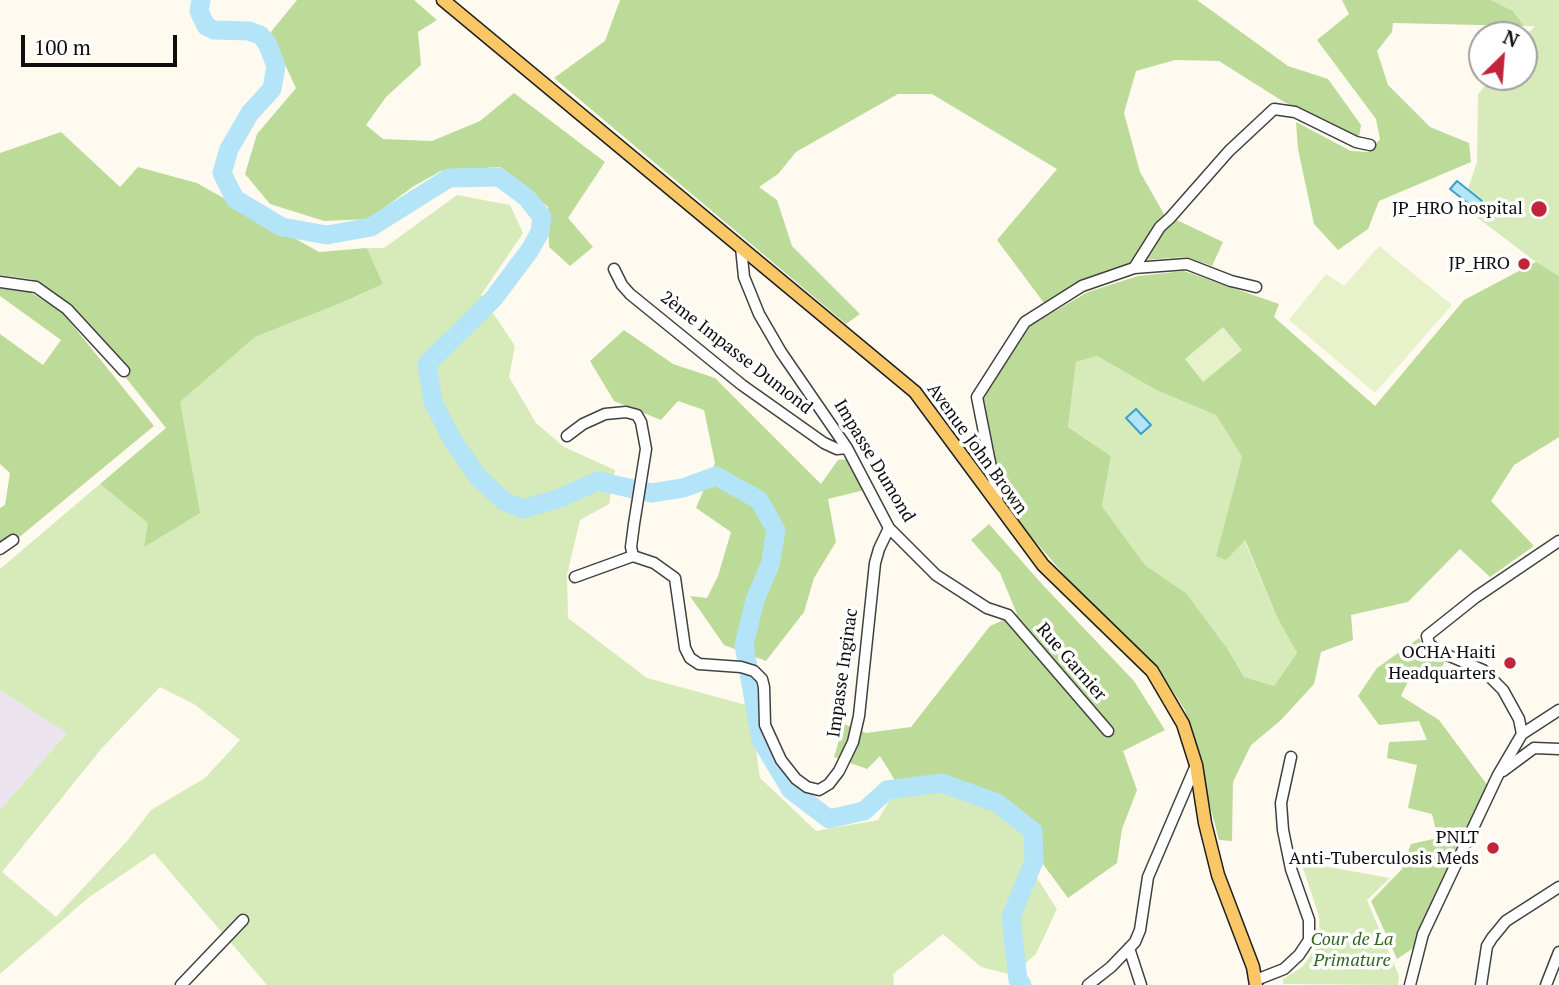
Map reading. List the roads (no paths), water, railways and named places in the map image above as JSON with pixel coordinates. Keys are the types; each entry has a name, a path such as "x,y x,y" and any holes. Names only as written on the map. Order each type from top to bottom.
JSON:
{"main road":[{"name":"Avenue John Brown","path":"443,0 915,392 1043,565 1152,671 1183,724 1196,765 1205,822 1218,875 1257,983"}],"street":[{"path":"1134,268 1160,227 1229,151 1274,109 1295,112 1356,142 1370,145"},
{"name":"Impasse Dumond","path":"741,247 744,277 759,314 780,352 848,448 889,527 936,576 988,608 1008,615"},
{"path":"1000,509 977,397 1025,322 1082,286 1134,268 1187,264 1231,281 1256,287"},
{"name":"2ème Impasse Dumond","path":"614,269 622,285 631,294 742,385 824,443 837,449 848,448"},
{"path":"0,282 36,287 67,309 124,371"},
{"path":"1035,303 1043,312"},
{"path":"567,436 583,424 605,414 626,412 637,415 641,422 646,449 632,536 633,556 575,577"},
{"name":"Impasse Inginac","path":"633,556 654,562 675,578 685,648 690,658 699,664 741,667 754,671 762,679 765,725 781,760 796,779 807,787 819,790 830,783 853,742 859,716 875,563 889,527"},
{"path":"0,549 13,540"},
{"path":"1522,734 1519,719 1503,690 1483,670 1440,652 1429,644 1427,636 1476,597 1559,541"},
{"name":"Rue Garnier","path":"1008,615 1108,731"},
{"path":"1410,985 1423,934 1498,775 1522,734 1559,710"},
{"path":"1498,775 1534,748 1559,749"},
{"path":"1257,983 1283,969 1299,955 1309,940 1309,920 1291,869 1283,830 1281,803 1290,757"},
{"path":"1088,985 1111,967 1135,942 1140,930 1148,877 1196,765"},
{"path":"1481,985 1487,947 1492,938 1506,921 1559,887"},
{"path":"181,985 243,920"},
{"path":"1129,948 1141,985"},
{"path":"1546,985 1559,952"}],"water":[{"path":"1457,181 1482,201 1475,209 1450,189"},
{"path":"1136,409 1151,425 1141,434 1126,418"}],"waterway":[{"path":"201,0 199,11 206,26 214,30 249,31 260,35 267,43 276,66 272,89 250,113 229,149 222,173 235,199 282,227 327,235 371,227 449,178 499,177 527,198 542,217 540,232 530,250 494,298 427,364 433,402 453,441 478,477 504,501 523,509 560,498 598,481 651,493 683,488 716,476 759,500 776,530 770,565 755,600 744,645 761,740 791,790 829,819 864,811 887,790 942,783 997,803 1033,831 1034,861 1011,917 1018,980 1022,985"}],"place":[{"name":"JP_HRO hospital","path":"1539,209"},
{"name":"JP_HRO","path":"1524,264"},
{"name":"OCHA Haiti Headquarters","path":"1510,663"},
{"name":"PNLT Anti-Tuberculosis Meds","path":"1493,848"}],"park label":[{"name":"Cour de La Primature","path":"1352,950"}]}
